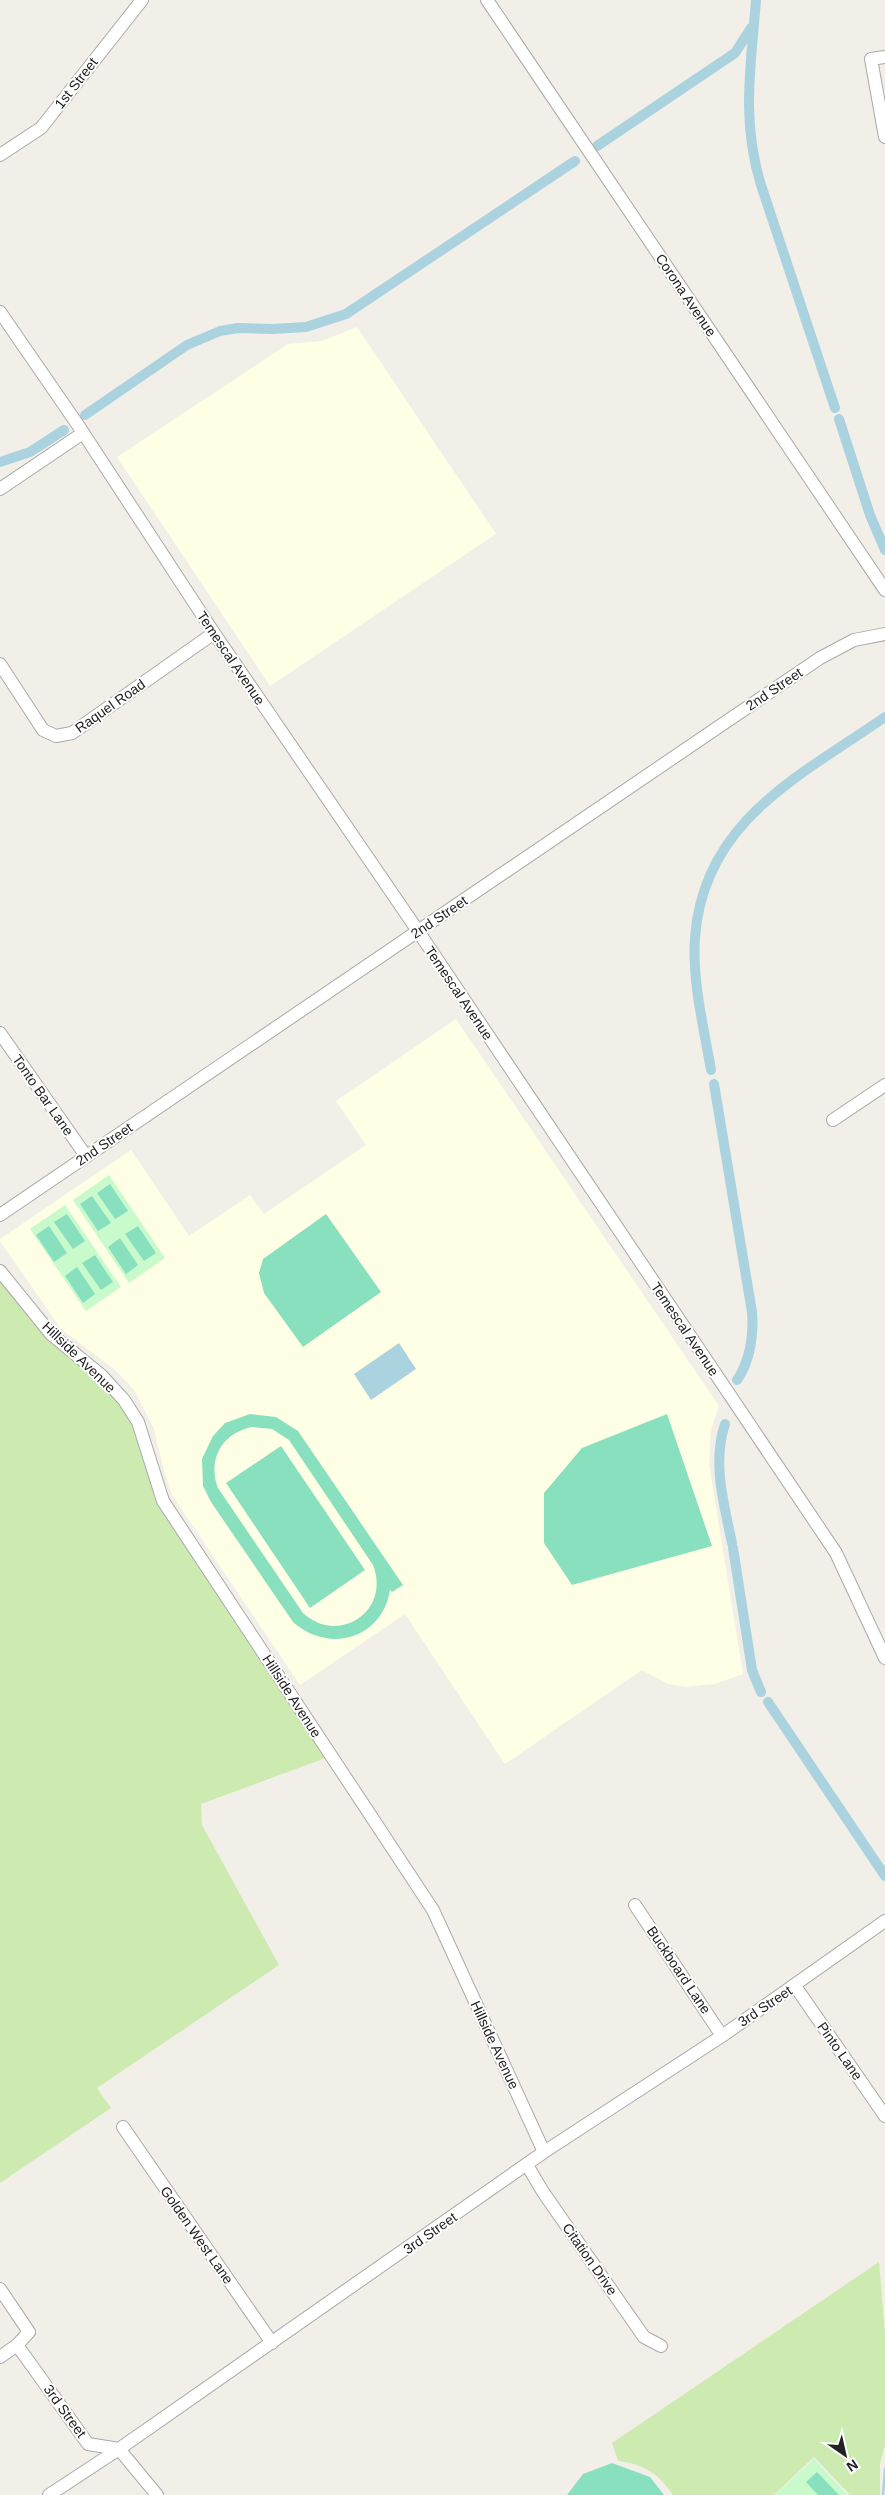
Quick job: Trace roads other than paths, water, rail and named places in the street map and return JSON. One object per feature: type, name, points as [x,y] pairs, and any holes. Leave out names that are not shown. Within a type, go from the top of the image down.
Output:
[{"type":"street","name":"1st Street","points":[[0,155],[41,128],[142,0]]},
{"type":"street","name":"Corona Avenue","points":[[487,0],[885,590]]},
{"type":"street","points":[[885,57],[871,59],[885,137]]},
{"type":"street","name":"Temescal Avenue","points":[[0,312],[83,433],[214,633],[418,931],[836,1553],[885,1658]]},
{"type":"street","points":[[0,489],[83,433]]},
{"type":"street","name":"Raquel Road","points":[[0,664],[43,730],[56,736],[72,733],[214,633]]},
{"type":"street","name":"2nd Street","points":[[0,1214],[820,658],[854,640],[885,634]]},
{"type":"street","name":"Tonto Bar Lane","points":[[0,1033],[86,1156]]},
{"type":"street","points":[[833,1120],[885,1085]]},
{"type":"street","name":"Hillside Avenue","points":[[0,1271],[51,1334],[102,1376],[124,1400],[138,1422],[163,1501],[433,1910],[544,2152]]},
{"type":"street","name":"Buckboard Lane","points":[[635,1905],[722,2036]]},
{"type":"street","name":"3rd Street","points":[[17,2345],[88,2444],[119,2449],[544,2152],[722,2036],[885,1921]]},
{"type":"street","name":"Pinto Lane","points":[[795,1986],[885,2116]]},
{"type":"street","name":"Golden West Lane","points":[[123,2127],[272,2342]]},
{"type":"street","name":"Citation Drive","points":[[527,2165],[644,2337],[661,2346]]},
{"type":"street","points":[[0,2289],[29,2332],[17,2345],[0,2357]]},
{"type":"street","points":[[49,2495],[119,2449],[158,2495]]},
{"type":"water","points":[[399,1343],[416,1369],[371,1400],[354,1374]]},
{"type":"waterway","points":[[756,0],[749,93],[751,138],[755,161],[761,185],[835,408]]},
{"type":"waterway","points":[[597,146],[735,53],[751,28]]},
{"type":"waterway","points":[[85,415],[187,345],[220,331],[238,328],[306,327],[346,314],[575,161]]},
{"type":"waterway","points":[[839,419],[870,515],[885,550]]},
{"type":"waterway","points":[[0,462],[30,452],[64,430]]},
{"type":"waterway","points":[[711,1070],[699,1005],[695,971],[695,938],[702,897],[716,862],[736,832],[761,806],[790,782],[885,717]]},
{"type":"waterway","points":[[714,1084],[752,1312],[750,1348],[745,1365],[737,1380]]},
{"type":"waterway","points":[[725,1424],[721,1439],[719,1469],[732,1543]]},
{"type":"waterway","points":[[733,1548],[752,1670],[761,1692]]},
{"type":"waterway","points":[[768,1702],[885,1876]]},
{"type":"waterway","points":[[883,2495],[885,2469]]}]
